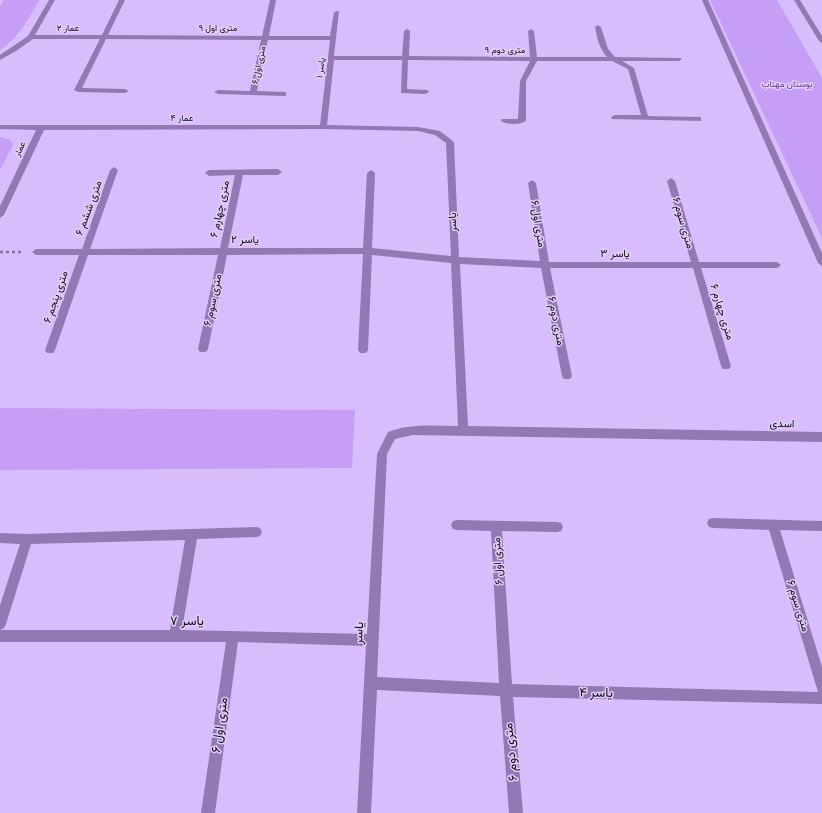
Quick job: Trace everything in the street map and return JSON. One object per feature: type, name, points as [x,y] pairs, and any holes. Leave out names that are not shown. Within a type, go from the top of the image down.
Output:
[{"type":"street","points":[[0,58],[14,50],[31,37],[52,0]]},
{"type":"street","points":[[122,0],[78,90],[126,91]]},
{"type":"street","points":[[265,36],[273,0]]},
{"type":"street","points":[[705,0],[822,263]]},
{"type":"street","points":[[792,0],[803,10]]},
{"type":"street","points":[[797,0],[822,41]]},
{"type":"street","name":"یاسر ۱","points":[[323,128],[337,12]]},
{"type":"street","points":[[598,27],[604,50],[613,60],[631,68],[645,117]]},
{"type":"street","points":[[407,31],[403,91],[425,92]]},
{"type":"street","points":[[505,121],[522,121],[523,81],[534,59],[531,31]]},
{"type":"street","name":"۹ متری اول","points":[[104,37],[265,36],[333,38]]},
{"type":"street","name":"۶ متری اول","points":[[253,93],[265,36]]},
{"type":"street","name":"عمار ۲","points":[[31,37],[104,37]]},
{"type":"street","name":"۹ متری دوم","points":[[332,58],[679,59]]},
{"type":"street","points":[[218,92],[284,94]]},
{"type":"street","points":[[615,117],[698,119]]},
{"type":"street","name":"عمار","points":[[0,127],[41,128],[0,215]]},
{"type":"street","name":"عمار ۴","points":[[41,128],[323,128]]},
{"type":"street","name":"یاسر","points":[[323,128],[418,129],[437,134],[450,142],[454,260],[463,431],[414,430],[392,435],[382,454],[364,813]]},
{"type":"street","name":"۶ متری ششم","points":[[85,252],[114,170]]},
{"type":"street","name":"۶ متری چهارم","points":[[223,251],[240,172]]},
{"type":"street","points":[[209,173],[278,172]]},
{"type":"street","points":[[363,350],[371,173]]},
{"type":"street","name":"۶ متری سوم","points":[[671,181],[695,265]]},
{"type":"street","name":"۶ متری اول","points":[[532,183],[545,265]]},
{"type":"street","name":"۶ متری سوم","points":[[203,349],[223,251]]},
{"type":"street","name":"یاسر ۲","points":[[36,252],[367,251],[454,260]]},
{"type":"street","name":"۶ متری پنجم","points":[[50,350],[85,252]]},
{"type":"street","name":"یاسر ۳","points":[[454,260],[545,265],[777,265]]},
{"type":"street","name":"۶ متری دوم","points":[[545,265],[567,376]]},
{"type":"street","name":"۶ متری چهارم","points":[[695,265],[726,366]]},
{"type":"street","name":"اسدی","points":[[463,431],[822,437]]},
{"type":"street","points":[[713,523],[773,526],[822,526]]},
{"type":"street","points":[[457,525],[496,527],[557,527]]},
{"type":"street","name":"۶ متری سوم","points":[[773,526],[822,687]]},
{"type":"street","name":"۶ متری اول","points":[[496,527],[506,690]]},
{"type":"street","points":[[0,538],[27,539],[256,532]]},
{"type":"street","points":[[175,636],[192,534]]},
{"type":"street","points":[[0,624],[27,539]]},
{"type":"street","name":"یاسر ۷","points":[[0,636],[233,636],[373,640]]},
{"type":"street","name":"۶ متری اول","points":[[208,813],[233,636]]},
{"type":"street","name":"یاسر ۴","points":[[370,683],[506,690],[822,698]]},
{"type":"street","name":"۶ متری دوم","points":[[506,690],[516,813]]},
{"type":"path","points":[[0,252],[36,252]]},
{"type":"green space","points":[[4,0],[39,0],[18,34],[0,50],[0,6]]},
{"type":"green space","name":"بوستان مهتاب","points":[[710,0],[777,0],[822,78],[822,238]]},
{"type":"green space","points":[[0,137],[11,140],[13,145],[0,170]]},
{"type":"green space","points":[[0,408],[355,410],[352,468],[0,470]]}]
